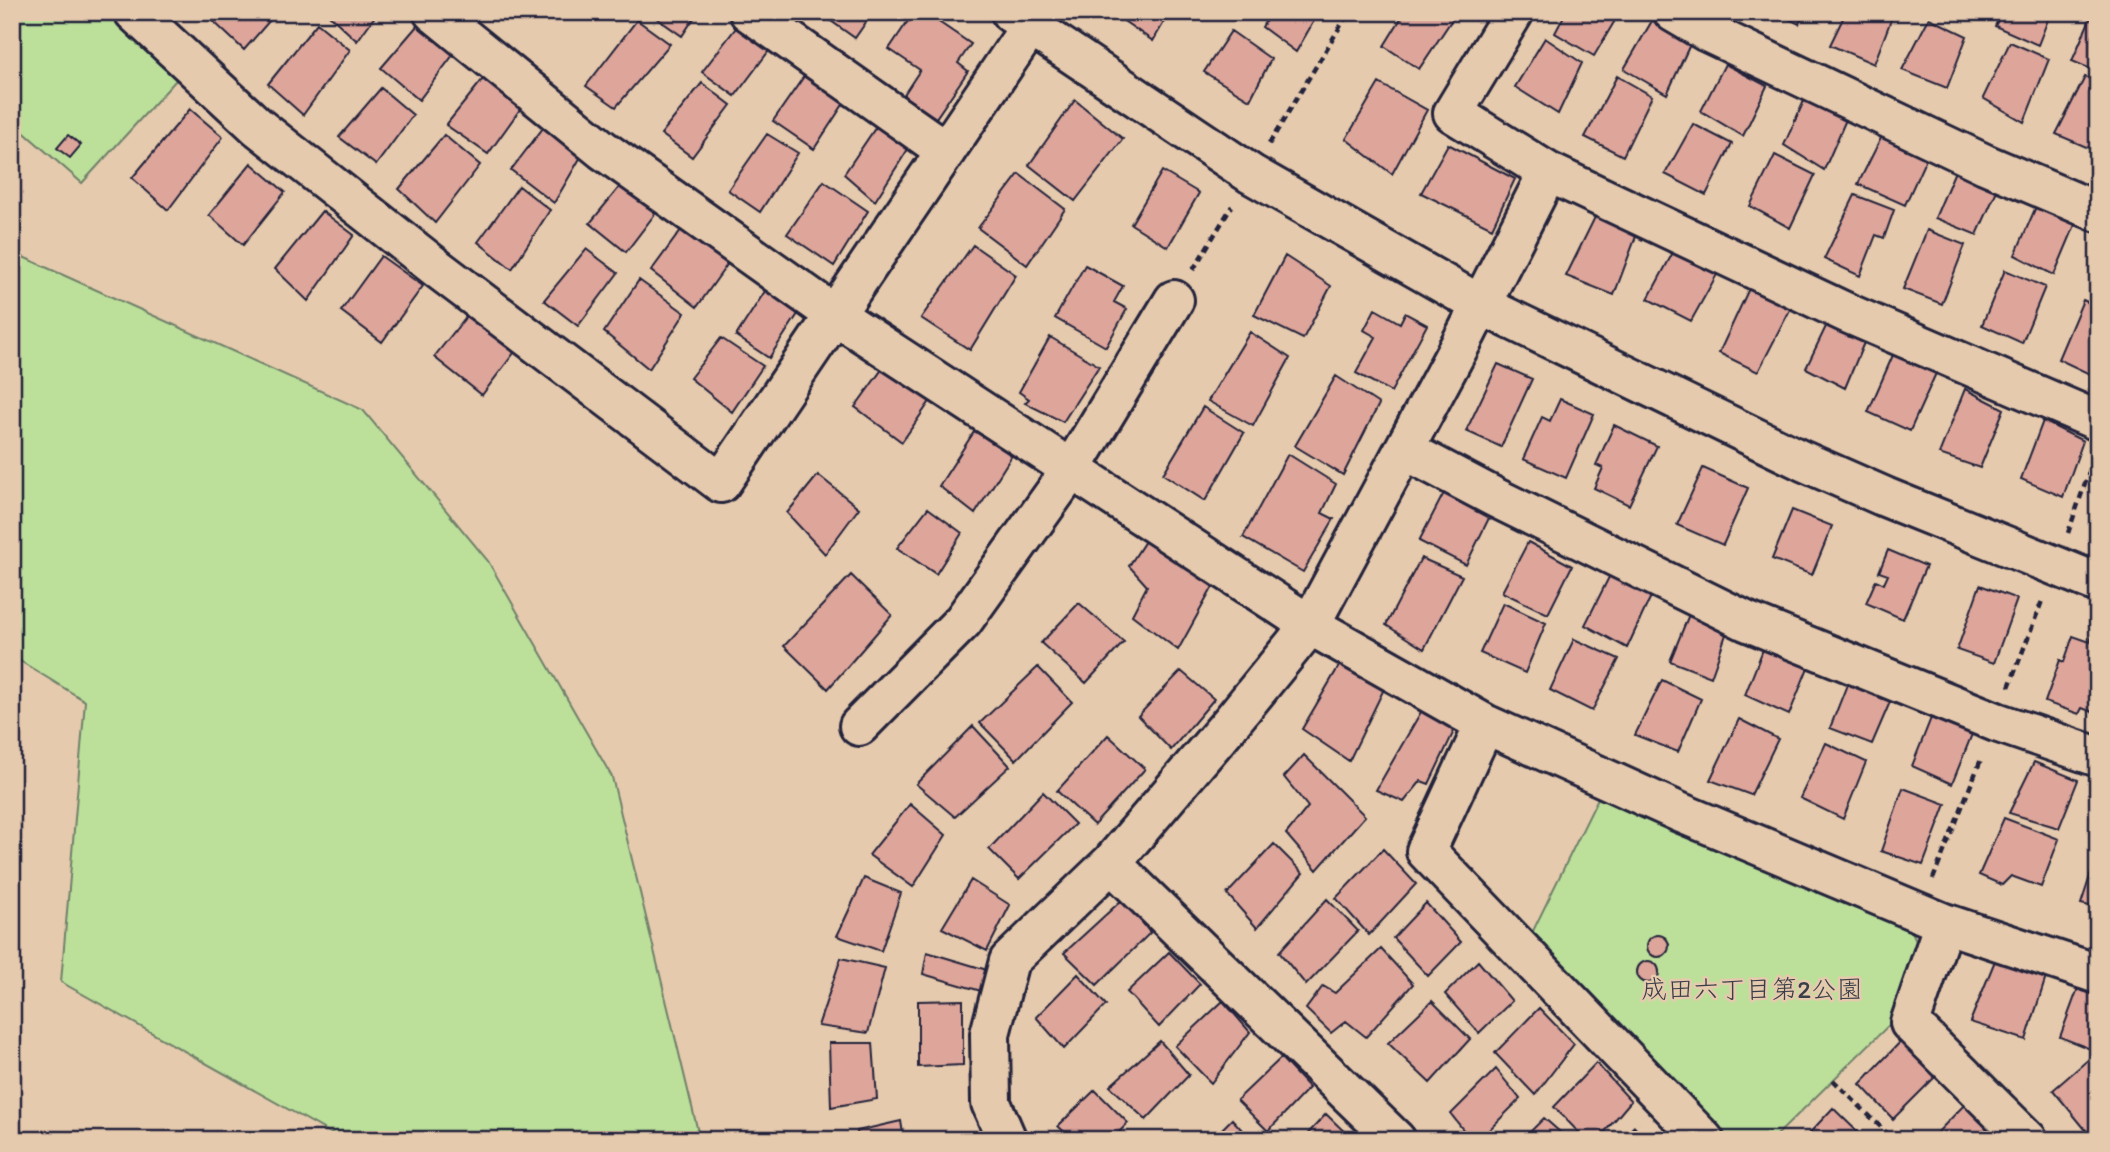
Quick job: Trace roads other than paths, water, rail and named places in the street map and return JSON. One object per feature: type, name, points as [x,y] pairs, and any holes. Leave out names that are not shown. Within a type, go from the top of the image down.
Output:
[{"type":"street","points":[[134,12],[258,128],[438,269],[721,483],[947,151],[1027,17],[1251,174],[1481,305],[1803,461],[2098,583]]},
{"type":"street","points":[[433,12],[603,150],[835,315],[1310,625],[1485,724],[1679,812],[1944,923],[2098,974]]},
{"type":"street","points":[[749,12],[947,151]]},
{"type":"street","points":[[1514,12],[1453,113],[1548,172],[1847,313],[2098,421]]},
{"type":"street","points":[[1673,12],[1707,32],[1985,164],[2098,212]]},
{"type":"street","points":[[1007,1140],[991,1103],[990,1034],[1009,961],[1111,863],[1310,625],[1405,450],[1548,172]]},
{"type":"street","points":[[859,726],[963,621],[1071,470],[1174,300]]},
{"type":"street","points":[[1405,450],[1496,498],[1746,621],[1996,722],[2098,757]]},
{"type":"street","points":[[1485,724],[1426,851],[1704,1140]]},
{"type":"street","points":[[1111,863],[1396,1140]]},
{"type":"street","points":[[1944,923],[1910,1023],[2028,1140]]},
{"type":"park label","name":"成田六丁目第2公園","points":[[1752,989]]}]
